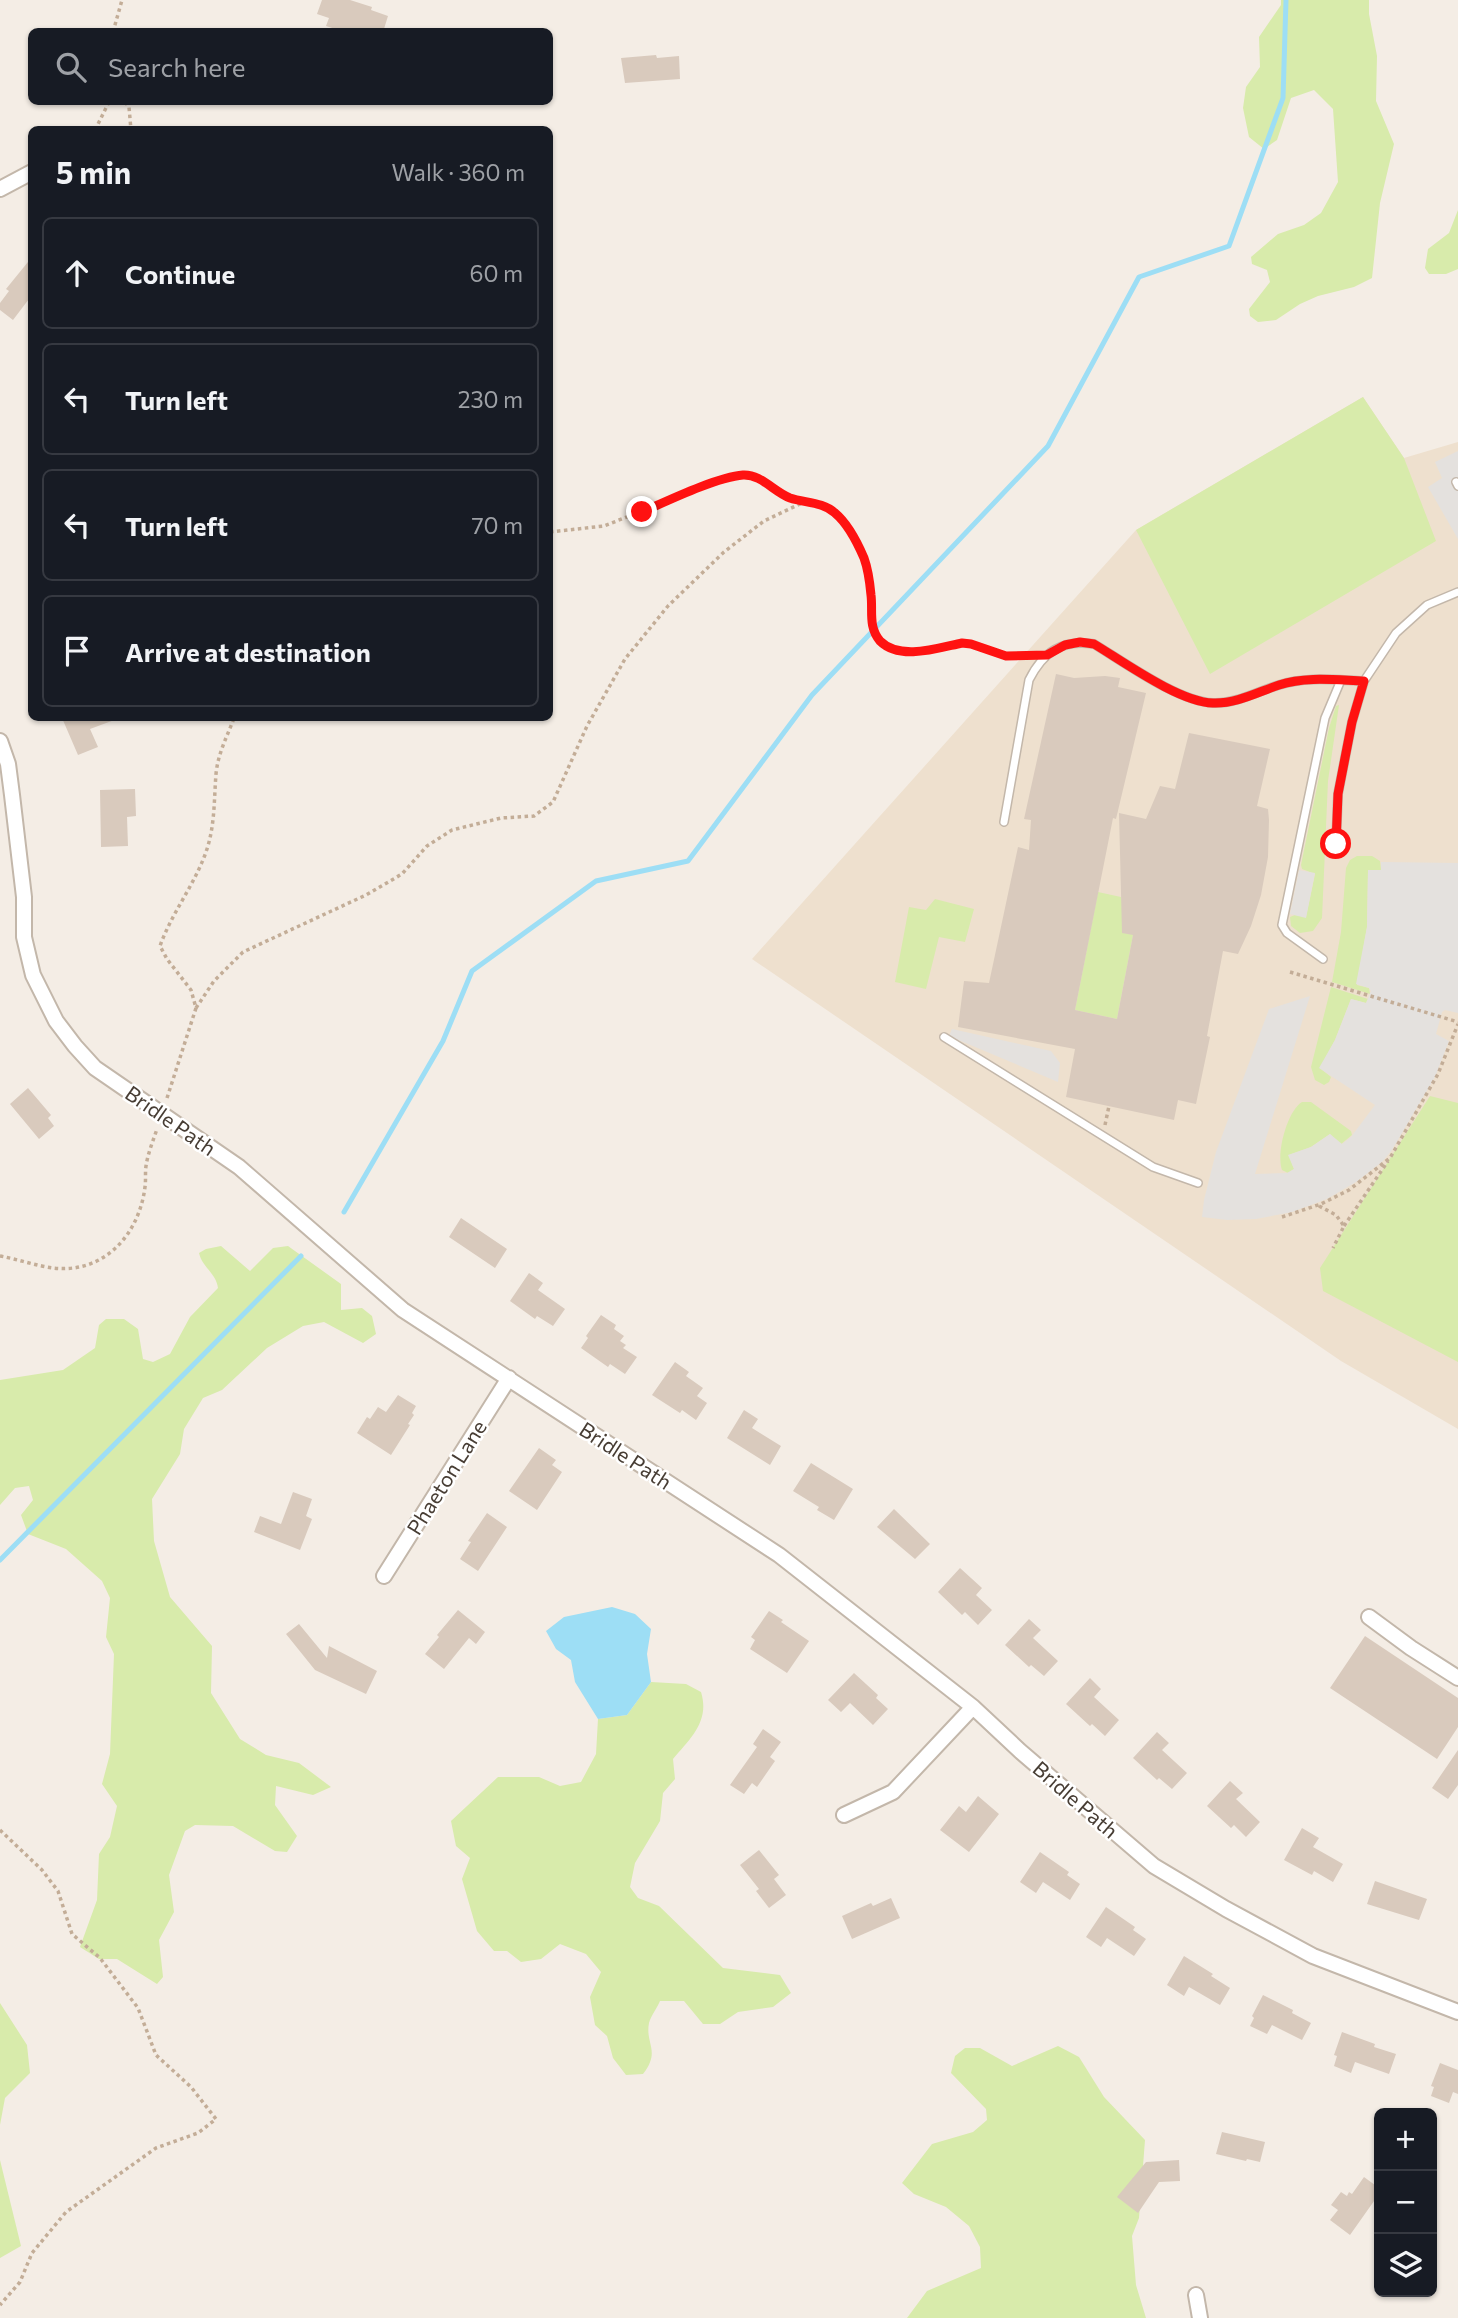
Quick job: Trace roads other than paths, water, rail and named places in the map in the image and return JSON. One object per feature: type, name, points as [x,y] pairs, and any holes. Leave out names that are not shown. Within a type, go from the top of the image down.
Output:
[{"type":"street","points":[[0,189],[28,174]]},
{"type":"street","name":"Bridle Path","points":[[0,741],[11,784],[24,897],[24,937],[33,975],[56,1021],[95,1068],[239,1167],[403,1310],[779,1555],[973,1707],[1154,1866],[1226,1909],[1313,1955],[1458,2012]]},
{"type":"street","name":"Phaeton Lane","points":[[384,1576],[509,1378]]},
{"type":"street","points":[[1369,1617],[1458,1678]]},
{"type":"street","points":[[844,1815],[893,1792],[973,1707]]},
{"type":"street","points":[[1196,2295],[1200,2318]]},
{"type":"lane","points":[[1336,844],[1338,794],[1352,722],[1364,681],[1396,633],[1427,605],[1458,592]]},
{"type":"lane","points":[[1004,822],[1029,681],[1040,660],[1065,645],[1080,642],[1094,644],[1173,690],[1195,700],[1213,704],[1236,700],[1306,679],[1364,681]]},
{"type":"lane","points":[[1323,959],[1287,933],[1282,925],[1325,718],[1341,681]]},
{"type":"lane","points":[[944,1037],[1153,1167],[1198,1183]]},
{"type":"water","points":[[612,1607],[635,1614],[651,1629],[647,1654],[651,1682],[627,1715],[598,1719],[575,1682],[571,1660],[556,1649],[546,1631],[564,1617]]},
{"type":"waterway","points":[[344,1212],[443,1041],[472,971],[596,881],[688,861],[812,695],[1048,446],[1139,277],[1229,246],[1283,98],[1286,0]]},
{"type":"waterway","points":[[0,1560],[301,1256]]}]
